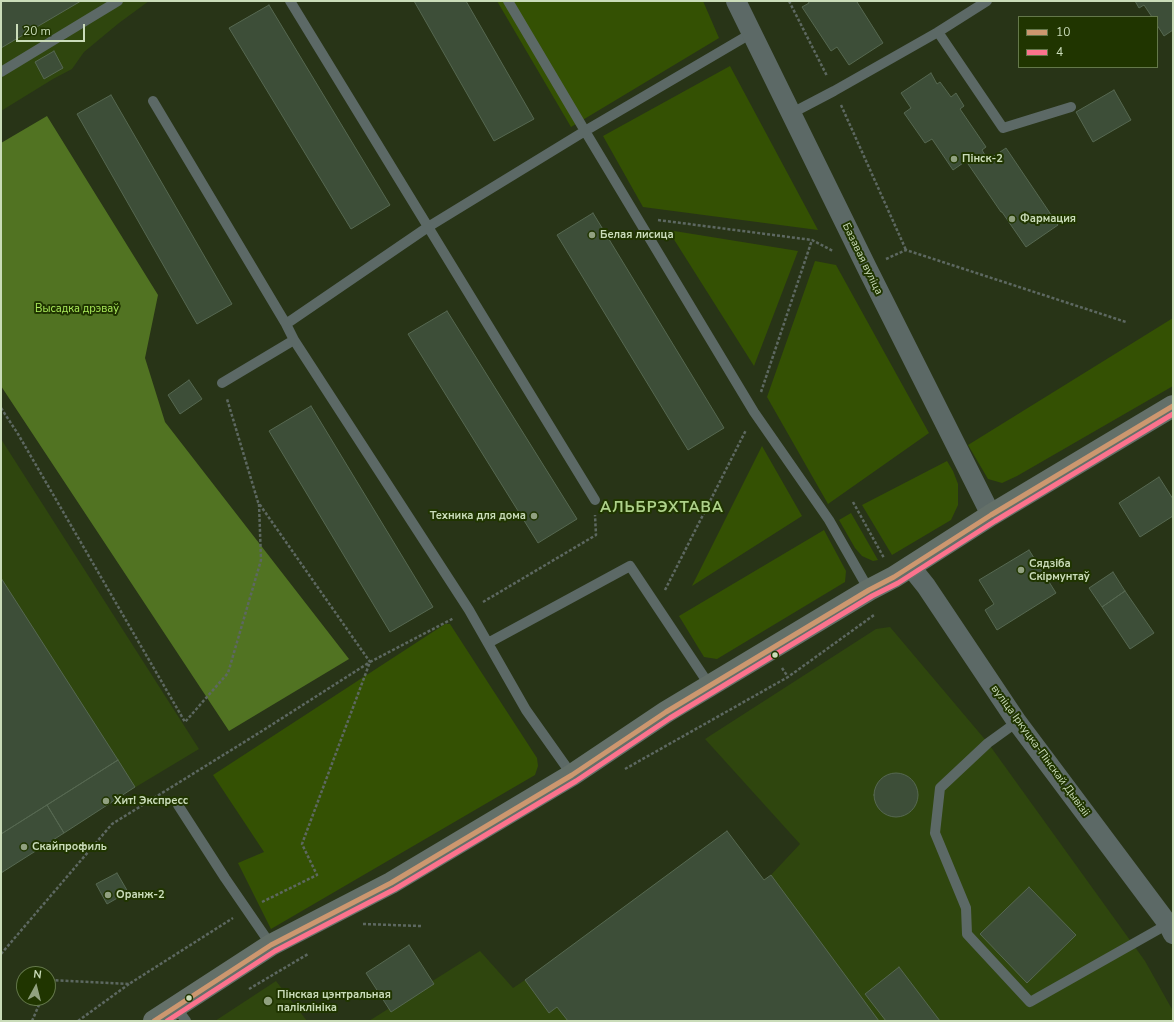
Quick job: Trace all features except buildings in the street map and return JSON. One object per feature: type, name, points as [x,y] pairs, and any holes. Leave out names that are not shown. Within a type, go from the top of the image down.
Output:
[{"type":"main road","points":[[154,1021],[181,1014],[272,945],[391,883],[572,775],[666,712],[869,590],[894,577],[991,515],[1173,406]]},
{"type":"street","name":"Базавая вуліца","points":[[736,1],[792,113],[866,268],[991,515]]},
{"type":"street","name":"вуліца Іркуцка-Пінскай Дывізіі","points":[[910,566],[926,586],[1017,722],[1171,929]]},
{"type":"lane","points":[[1,72],[118,1]]},
{"type":"lane","points":[[290,1],[595,500]]},
{"type":"lane","points":[[508,1],[754,412],[829,520],[869,590]]},
{"type":"lane","points":[[792,113],[938,32],[987,1]]},
{"type":"lane","points":[[938,32],[1003,128],[1071,106]]},
{"type":"lane","points":[[286,324],[428,227],[585,131],[752,33]]},
{"type":"lane","points":[[153,101],[286,324],[294,340],[469,610],[526,710],[572,775]]},
{"type":"lane","points":[[222,383],[294,340]]},
{"type":"lane","points":[[488,643],[630,566],[710,686]]},
{"type":"lane","points":[[1017,722],[988,743],[940,788],[935,833],[966,908],[967,934],[1030,1002],[1171,929]]},
{"type":"lane","points":[[178,805],[246,909],[272,945]]},
{"type":"path","points":[[789,1],[834,91],[906,250]]},
{"type":"path","points":[[1,408],[18,434],[185,722],[228,672],[261,560],[258,502],[222,383]]},
{"type":"path","points":[[1,954],[112,824],[370,662],[469,610],[596,535],[595,500]]},
{"type":"path","points":[[258,502],[370,662]]},
{"type":"path","points":[[853,502],[886,560]]},
{"type":"path","points":[[78,1021],[129,984],[246,909],[317,875],[302,844],[370,662]]},
{"type":"path","points":[[357,924],[420,926]]},
{"type":"path","points":[[242,993],[310,952]]},
{"type":"path","points":[[56,980],[129,984]]},
{"type":"path","points":[[32,1021],[39,1006]]},
{"type":"shaded area","points":[[1,1],[149,1],[119,23],[84,52],[72,69],[1,111]]},
{"type":"shaded area","points":[[497,1],[703,1],[719,38],[571,127]]},
{"type":"shaded area","points":[[730,66],[818,230],[643,207],[603,136]]},
{"type":"shaded area","points":[[668,230],[798,251],[754,366]]},
{"type":"shaded area","points":[[815,261],[836,265],[929,433],[828,504],[767,397]]},
{"type":"shaded area","points":[[1173,318],[1173,386],[1017,476],[1002,483],[988,479],[968,445]]},
{"type":"shaded area","points":[[1,439],[199,749],[1,868]]},
{"type":"shaded area","points":[[762,446],[802,516],[692,586]]},
{"type":"shaded area","points":[[947,461],[958,484],[958,505],[951,520],[892,555],[862,505]]},
{"type":"shaded area","points":[[851,513],[878,560],[873,561],[862,556],[855,548],[839,520]]},
{"type":"shaded area","points":[[824,530],[846,571],[845,582],[717,659],[704,657],[679,616]]},
{"type":"shaded area","points":[[445,624],[450,624],[537,758],[538,766],[535,775],[271,929],[238,863],[264,852],[213,775]]},
{"type":"shaded area","points":[[890,627],[988,743],[1145,961],[1173,1011],[1173,1021],[369,1021],[480,951],[513,988],[727,831],[764,880],[771,875],[800,844],[705,739],[876,629]]},
{"type":"shaded area","name":"Пінская цэнтральная паліклініка","points":[[276,981],[307,1021],[215,1021]]},
{"type":"green space","name":"Высадка дрэваў","points":[[47,116],[158,295],[145,358],[165,422],[349,659],[229,731],[1,386],[1,143]]},
{"type":"transit line","name":"10","points":[[154,1021],[271,945],[391,883],[572,775],[666,712],[869,590],[894,577],[991,515],[1173,406]]},
{"type":"transit line","name":"4","points":[[167,1021],[275,951],[395,889],[576,781],[670,718],[872,596],[898,583],[995,521],[1173,414]]},
{"type":"place","name":"Пінск-2","points":[[954,159]]},
{"type":"place","name":"Фармация","points":[[1012,219]]},
{"type":"place","name":"Белая лисица","points":[[592,235]]},
{"type":"place","name":"Техника для дома","points":[[534,516]]},
{"type":"place","name":"Сядзіба Скірмунтаў","points":[[1021,570]]},
{"type":"place","name":"Хит! Экспресс","points":[[106,801]]},
{"type":"place","name":"Скайпрофиль","points":[[24,847]]},
{"type":"place","name":"Оранж-2","points":[[108,895]]},
{"type":"place","name":"Пінская цэнтральная паліклініка","points":[[268,1001]]},
{"type":"district","name":"АЛЬБРЭХТАВА","points":[[662,508]]}]
